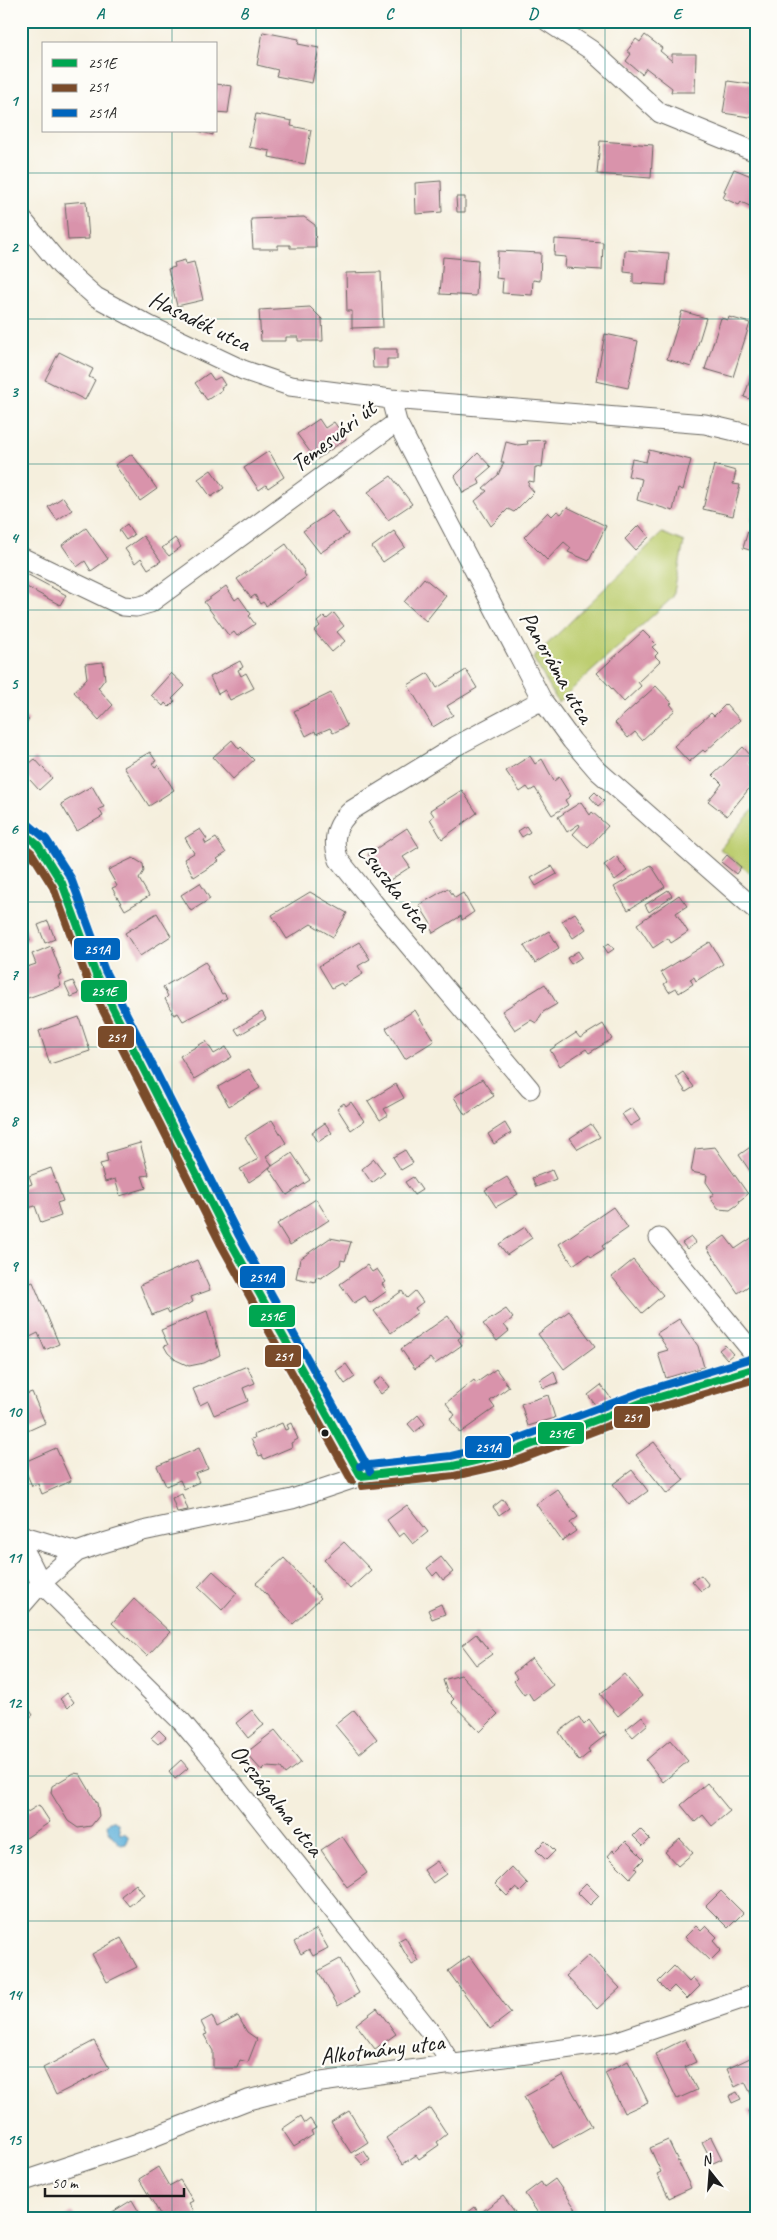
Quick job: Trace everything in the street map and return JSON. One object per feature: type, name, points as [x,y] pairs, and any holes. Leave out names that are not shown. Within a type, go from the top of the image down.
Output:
[{"type":"street","points":[[547,21],[591,50],[660,113],[756,152]]},
{"type":"street","name":"Hasadék utca","points":[[21,218],[61,266],[96,297],[150,326],[243,370],[290,386],[391,399]]},
{"type":"street","name":"Temesvári út","points":[[21,556],[123,606],[136,607],[150,603],[397,422],[391,399],[705,424],[756,436]]},
{"type":"street","name":"Panoráma utca","points":[[397,422],[542,700],[572,741],[597,770],[756,910]]},
{"type":"street","name":"Csuszka utca","points":[[530,1089],[339,860],[335,839],[337,827],[342,818],[352,810],[456,746],[542,700]]},
{"type":"street","points":[[21,831],[38,845],[62,883],[96,974],[228,1239],[361,1476]]},
{"type":"street","points":[[659,1238],[756,1356]]},
{"type":"street","points":[[21,1606],[41,1583],[77,1552],[143,1531],[292,1498],[361,1476],[453,1466],[509,1453],[646,1401],[756,1368]]},
{"type":"street","points":[[21,1535],[77,1552]]},
{"type":"street","name":"Országalma utca","points":[[21,1543],[41,1583],[182,1722],[432,2034],[452,2065]]},
{"type":"street","name":"Alkotmány utca","points":[[21,2182],[134,2144],[248,2100],[314,2083],[615,2042],[755,1997]]},
{"type":"green space","points":[[662,533],[684,542],[673,597],[558,702],[533,658]]},
{"type":"green space","points":[[756,806],[756,876],[755,877],[720,849]]},
{"type":"water","points":[[110,1821],[115,1821],[118,1824],[120,1834],[124,1833],[128,1836],[126,1844],[121,1845],[112,1836],[107,1825]]},
{"type":"building","points":[[748,21],[756,21],[756,30],[747,30]]},
{"type":"building","points":[[263,32],[299,39],[298,44],[319,48],[312,83],[276,76],[278,70],[257,65]]},
{"type":"building","points":[[645,35],[662,48],[660,51],[672,61],[672,54],[696,54],[695,92],[671,92],[672,88],[646,68],[642,74],[626,61],[631,54],[627,51],[636,39],[640,42]]},
{"type":"building","points":[[728,81],[756,85],[756,118],[723,113]]},
{"type":"building","points":[[218,84],[232,86],[228,113],[218,112]]},
{"type":"building","points":[[256,114],[292,121],[291,126],[311,130],[305,164],[269,157],[270,151],[249,147]]},
{"type":"building","points":[[202,132],[213,132],[213,135]]},
{"type":"building","points":[[600,141],[653,145],[651,178],[597,174]]},
{"type":"building","points":[[734,169],[756,178],[756,209],[741,202],[739,205],[723,198],[726,192],[724,191]]},
{"type":"building","points":[[441,181],[442,212],[416,214],[415,183]]},
{"type":"building","points":[[456,197],[465,197],[465,212],[457,212]]},
{"type":"building","points":[[86,201],[89,239],[68,240],[65,203]]},
{"type":"building","points":[[304,217],[315,225],[316,248],[290,248],[290,245],[278,245],[278,249],[253,249],[251,219]]},
{"type":"building","points":[[555,239],[603,242],[602,270],[565,268],[566,257],[554,256]]},
{"type":"building","points":[[625,250],[669,253],[666,285],[633,283],[633,273],[624,272]]},
{"type":"building","points":[[498,251],[541,253],[540,281],[533,280],[532,295],[502,293],[503,279],[496,278]]},
{"type":"building","points":[[443,257],[478,260],[476,296],[440,294]]},
{"type":"building","points":[[185,260],[186,264],[194,262],[203,300],[177,306],[168,269],[175,267],[174,263]]},
{"type":"building","points":[[381,272],[383,327],[352,328],[352,311],[347,311],[346,273]]},
{"type":"building","points":[[310,307],[322,319],[323,341],[298,341],[298,337],[286,337],[286,341],[261,341],[259,310]]},
{"type":"building","points":[[682,311],[706,318],[691,367],[667,359]]},
{"type":"building","points":[[729,317],[750,323],[733,377],[705,369],[721,318],[728,320]]},
{"type":"building","points":[[605,334],[638,341],[628,388],[596,381]]},
{"type":"building","points":[[372,349],[397,349],[397,359],[387,359],[387,368],[373,368]]},
{"type":"building","points":[[59,352],[93,369],[89,377],[95,380],[85,400],[45,380]]},
{"type":"building","points":[[756,365],[756,401],[744,397]]},
{"type":"building","points":[[209,373],[214,380],[220,377],[225,385],[221,387],[222,390],[207,400],[195,383]]},
{"type":"building","points":[[319,419],[325,428],[334,422],[346,439],[316,460],[297,434]]},
{"type":"building","points":[[545,440],[542,468],[535,467],[534,482],[529,481],[528,485],[534,492],[514,512],[508,509],[491,526],[475,501],[487,491],[483,488],[498,475],[504,462],[501,462],[506,442],[517,445],[528,444],[527,441]]},
{"type":"building","points":[[649,450],[691,460],[683,490],[678,488],[673,511],[637,500],[642,479],[628,476],[632,459],[646,462]]},
{"type":"building","points":[[269,451],[284,477],[268,488],[266,485],[259,490],[244,468]]},
{"type":"building","points":[[478,453],[491,467],[478,478],[480,484],[463,493],[455,476]]},
{"type":"building","points":[[132,454],[157,489],[140,501],[115,465]]},
{"type":"building","points":[[714,465],[736,471],[733,484],[740,485],[733,516],[703,509]]},
{"type":"building","points":[[211,470],[224,488],[211,497],[198,479]]},
{"type":"building","points":[[391,476],[412,504],[388,520],[368,492]]},
{"type":"building","points":[[63,497],[72,510],[57,520],[48,507]]},
{"type":"building","points":[[567,507],[606,526],[589,561],[568,552],[571,548],[564,542],[547,560],[524,537],[548,512],[552,516],[557,511],[561,514]]},
{"type":"building","points":[[332,511],[348,534],[320,553],[303,531]]},
{"type":"building","points":[[753,513],[756,514],[756,522],[751,521]]},
{"type":"building","points":[[127,524],[134,535],[126,540],[119,530]]},
{"type":"building","points":[[639,525],[649,537],[635,550],[625,539]]},
{"type":"building","points":[[755,527],[756,552],[743,548],[748,531],[754,532]]},
{"type":"building","points":[[86,528],[108,559],[91,571],[85,561],[77,567],[62,545]]},
{"type":"building","points":[[394,531],[405,547],[383,562],[372,547]]},
{"type":"building","points":[[143,536],[161,561],[148,569],[141,558],[135,563],[125,549]]},
{"type":"building","points":[[175,538],[181,547],[169,556],[162,548]]},
{"type":"building","points":[[286,544],[305,572],[306,577],[266,606],[263,602],[260,604],[255,595],[251,598],[237,579]]},
{"type":"building","points":[[21,571],[66,595],[60,605],[21,584]]},
{"type":"building","points":[[424,578],[446,596],[426,621],[404,602]]},
{"type":"building","points":[[226,586],[235,600],[239,597],[251,614],[249,616],[255,624],[237,636],[234,632],[229,636],[204,602]]},
{"type":"building","points":[[334,613],[344,626],[337,632],[345,641],[332,652],[314,631],[320,626],[317,622],[324,616],[327,619]]},
{"type":"building","points":[[643,631],[656,644],[652,647],[658,653],[655,656],[660,661],[638,682],[641,686],[624,702],[597,673]]},
{"type":"building","points":[[240,661],[243,667],[238,670],[241,676],[246,673],[254,688],[230,700],[225,690],[218,694],[210,677]]},
{"type":"building","points":[[103,662],[105,679],[98,688],[113,705],[99,720],[74,692],[87,678],[85,664]]},
{"type":"building","points":[[466,670],[477,688],[447,706],[453,715],[433,727],[408,685],[428,673],[437,688]]},
{"type":"building","points":[[171,673],[185,686],[172,699],[175,701],[169,707],[165,703],[163,706],[151,695]]},
{"type":"building","points":[[656,686],[672,703],[670,704],[675,710],[642,740],[635,732],[628,738],[615,723]]},
{"type":"building","points":[[331,693],[347,726],[333,733],[330,728],[316,734],[315,731],[306,736],[294,711]]},
{"type":"building","points":[[726,704],[740,720],[705,752],[703,750],[689,762],[674,746],[711,713],[714,716]]},
{"type":"building","points":[[21,714],[29,720],[21,729]]},
{"type":"building","points":[[232,740],[239,749],[241,747],[254,760],[233,779],[213,757]]},
{"type":"building","points":[[743,747],[753,758],[748,763],[756,769],[756,780],[727,816],[708,801],[722,784],[713,775]]},
{"type":"building","points":[[150,752],[156,761],[152,763],[155,767],[158,765],[174,790],[149,806],[124,767]]},
{"type":"building","points":[[530,756],[535,764],[542,759],[554,781],[559,777],[571,796],[565,800],[568,805],[552,815],[535,788],[530,791],[527,787],[520,792],[506,771]]},
{"type":"building","points":[[35,759],[52,778],[39,790],[21,770]]},
{"type":"building","points":[[92,786],[104,807],[99,809],[103,816],[77,831],[61,804]]},
{"type":"building","points":[[462,790],[477,813],[442,839],[430,819],[434,816],[430,810]]},
{"type":"building","points":[[595,792],[604,801],[598,806],[590,797]]},
{"type":"building","points":[[581,802],[590,815],[592,812],[608,826],[588,848],[573,834],[580,826],[579,824],[567,832],[558,817]]},
{"type":"building","points":[[526,826],[530,832],[522,837],[518,831]]},
{"type":"building","points":[[407,828],[419,847],[403,857],[410,867],[387,882],[368,854]]},
{"type":"building","points":[[200,829],[207,839],[204,840],[206,844],[216,838],[226,853],[217,859],[219,861],[194,877],[184,859],[194,853],[185,838]]},
{"type":"building","points":[[727,855],[741,867],[736,874],[721,862]]},
{"type":"building","points":[[616,856],[627,871],[615,880],[604,865]]},
{"type":"building","points":[[133,858],[143,864],[144,871],[139,879],[149,896],[125,910],[112,888],[117,886],[108,870]]},
{"type":"building","points":[[651,865],[665,887],[628,910],[614,887]]},
{"type":"building","points":[[552,866],[557,874],[536,886],[531,878]]},
{"type":"building","points":[[200,883],[210,899],[191,911],[181,895]]},
{"type":"building","points":[[448,888],[455,898],[463,893],[474,912],[462,920],[461,916],[433,933],[429,925],[431,924],[419,905]]},
{"type":"building","points":[[668,890],[672,896],[649,912],[645,905]]},
{"type":"building","points":[[310,892],[347,913],[333,937],[311,924],[287,939],[272,915]]},
{"type":"building","points":[[679,895],[687,906],[676,913],[688,932],[671,943],[668,938],[653,948],[637,924]]},
{"type":"building","points":[[157,913],[171,936],[140,956],[125,933]]},
{"type":"building","points":[[575,913],[586,929],[573,938],[562,921]]},
{"type":"building","points":[[48,921],[55,939],[45,943],[38,925]]},
{"type":"building","points":[[25,926],[30,940],[21,943],[21,927]]},
{"type":"building","points":[[549,931],[559,948],[535,963],[524,946]]},
{"type":"building","points":[[359,942],[370,959],[358,966],[363,974],[343,986],[341,983],[332,988],[319,966]]},
{"type":"building","points":[[710,942],[723,964],[696,981],[694,977],[690,979],[693,984],[679,993],[676,988],[669,992],[664,984],[667,982],[661,972]]},
{"type":"building","points":[[609,943],[614,949],[608,953],[604,947]]},
{"type":"building","points":[[51,946],[62,975],[58,976],[61,986],[25,999],[21,987],[21,979],[24,978],[21,969],[36,964],[32,954]]},
{"type":"building","points":[[578,951],[582,957],[571,964],[567,958]]},
{"type":"building","points":[[205,962],[222,994],[224,993],[227,998],[183,1021],[178,1013],[174,1015],[165,999],[168,996],[163,987]]},
{"type":"building","points":[[73,981],[79,994],[71,997],[65,984]]},
{"type":"building","points":[[545,984],[557,1004],[543,1012],[536,1023],[531,1020],[515,1030],[502,1011]]},
{"type":"building","points":[[415,1010],[434,1041],[405,1059],[386,1028]]},
{"type":"building","points":[[262,1012],[266,1019],[239,1035],[235,1029]]},
{"type":"building","points":[[79,1017],[90,1051],[50,1064],[39,1031]]},
{"type":"building","points":[[603,1024],[612,1039],[589,1053],[586,1049],[560,1066],[550,1050],[576,1033],[580,1038]]},
{"type":"building","points":[[206,1041],[214,1054],[226,1047],[232,1057],[194,1079],[180,1056]]},
{"type":"building","points":[[249,1069],[260,1088],[229,1106],[218,1087]]},
{"type":"building","points":[[683,1072],[694,1087],[686,1092],[676,1077]]},
{"type":"building","points":[[482,1079],[494,1096],[465,1115],[454,1097]]},
{"type":"building","points":[[396,1084],[404,1098],[384,1109],[388,1115],[380,1120],[368,1101]]},
{"type":"building","points":[[351,1102],[364,1121],[351,1130],[337,1108],[344,1103],[346,1106]]},
{"type":"building","points":[[632,1108],[640,1120],[630,1126],[622,1114]]},
{"type":"building","points":[[272,1120],[286,1143],[266,1156],[272,1165],[249,1182],[240,1169],[258,1159],[245,1137]]},
{"type":"building","points":[[325,1123],[332,1133],[318,1142],[312,1132]]},
{"type":"building","points":[[505,1123],[511,1133],[494,1144],[488,1134]]},
{"type":"building","points":[[591,1124],[600,1137],[578,1149],[570,1138]]},
{"type":"building","points":[[140,1143],[149,1175],[142,1176],[146,1188],[120,1196],[115,1179],[105,1182],[100,1164],[108,1162],[106,1153]]},
{"type":"building","points":[[756,1143],[756,1167],[750,1171],[739,1155]]},
{"type":"building","points":[[715,1147],[748,1194],[730,1210],[718,1209],[710,1197],[714,1194],[706,1182],[707,1175],[691,1172],[695,1149]]},
{"type":"building","points":[[405,1150],[413,1163],[401,1170],[393,1157]]},
{"type":"building","points":[[292,1153],[310,1180],[287,1195],[269,1168]]},
{"type":"building","points":[[374,1159],[385,1173],[372,1183],[362,1169]]},
{"type":"building","points":[[51,1168],[63,1201],[57,1203],[61,1216],[41,1223],[35,1206],[21,1210],[21,1188],[32,1184],[29,1176]]},
{"type":"building","points":[[552,1170],[556,1179],[536,1187],[532,1178]]},
{"type":"building","points":[[413,1177],[422,1190],[414,1195],[405,1182]]},
{"type":"building","points":[[507,1177],[518,1194],[496,1207],[485,1190]]},
{"type":"building","points":[[316,1199],[329,1220],[290,1245],[277,1224]]},
{"type":"building","points":[[613,1207],[628,1228],[602,1246],[604,1249],[591,1257],[589,1254],[573,1265],[559,1244]]},
{"type":"building","points":[[525,1227],[532,1238],[507,1255],[499,1244]]},
{"type":"building","points":[[756,1235],[756,1272],[753,1274],[756,1281],[738,1293],[707,1248],[725,1236],[735,1249]]},
{"type":"building","points":[[691,1237],[696,1243],[687,1249],[682,1243]]},
{"type":"building","points":[[330,1238],[351,1242],[345,1261],[341,1260],[340,1265],[321,1278],[316,1277],[315,1282],[296,1278],[300,1259]]},
{"type":"building","points":[[197,1260],[210,1290],[191,1297],[193,1302],[169,1313],[167,1309],[152,1315],[140,1285]]},
{"type":"building","points":[[633,1260],[663,1295],[642,1313],[612,1277]]},
{"type":"building","points":[[367,1265],[372,1272],[377,1269],[386,1282],[382,1284],[387,1291],[370,1303],[365,1296],[354,1303],[340,1284]]},
{"type":"building","points":[[33,1282],[59,1344],[45,1350],[38,1333],[28,1338],[21,1322],[21,1313],[25,1311],[21,1303],[21,1287]]},
{"type":"building","points":[[402,1291],[407,1298],[415,1291],[423,1302],[415,1308],[418,1312],[391,1333],[374,1311]]},
{"type":"building","points":[[506,1309],[513,1318],[504,1325],[509,1331],[497,1341],[483,1324]]},
{"type":"building","points":[[207,1311],[220,1355],[204,1363],[189,1366],[176,1360],[168,1353],[164,1346],[168,1345],[161,1330]]},
{"type":"building","points":[[569,1311],[595,1346],[564,1369],[538,1334]]},
{"type":"building","points":[[448,1316],[462,1336],[458,1339],[462,1345],[435,1364],[430,1358],[415,1369],[401,1349]]},
{"type":"building","points":[[679,1319],[698,1346],[704,1367],[666,1378],[658,1353],[668,1350],[657,1333]]},
{"type":"building","points":[[725,1345],[733,1354],[727,1359],[719,1350]]},
{"type":"building","points":[[346,1364],[355,1377],[345,1384],[336,1371]]},
{"type":"building","points":[[247,1366],[255,1383],[243,1388],[248,1401],[214,1415],[208,1401],[200,1405],[193,1389]]},
{"type":"building","points":[[496,1369],[509,1387],[490,1401],[495,1408],[460,1433],[450,1419],[455,1415],[446,1403],[474,1380],[476,1383]]},
{"type":"building","points":[[554,1371],[558,1383],[543,1388],[540,1380]]},
{"type":"building","points":[[382,1377],[390,1387],[381,1394],[373,1383]]},
{"type":"building","points":[[601,1385],[613,1401],[596,1406],[588,1395]]},
{"type":"building","points":[[32,1392],[45,1423],[21,1434],[21,1396]]},
{"type":"building","points":[[548,1395],[555,1418],[528,1426],[521,1404]]},
{"type":"building","points":[[418,1415],[425,1424],[415,1432],[408,1424]]},
{"type":"building","points":[[282,1423],[285,1430],[289,1429],[287,1425],[291,1423],[298,1439],[291,1443],[292,1447],[264,1459],[262,1455],[259,1456],[251,1439],[255,1438],[254,1435]]},
{"type":"building","points":[[654,1442],[684,1480],[667,1494],[636,1455]]},
{"type":"building","points":[[56,1448],[71,1481],[42,1494],[38,1484],[32,1486],[22,1463]]},
{"type":"building","points":[[199,1448],[208,1469],[195,1474],[199,1482],[184,1489],[180,1480],[166,1486],[157,1466]]},
{"type":"building","points":[[632,1470],[648,1491],[629,1505],[613,1484]]},
{"type":"building","points":[[557,1489],[578,1517],[570,1523],[576,1531],[562,1541],[536,1504]]},
{"type":"building","points":[[182,1494],[188,1510],[177,1512],[172,1498]]},
{"type":"building","points":[[503,1499],[509,1508],[499,1515],[493,1507]]},
{"type":"building","points":[[407,1505],[428,1532],[413,1544],[404,1533],[399,1537],[387,1520]]},
{"type":"building","points":[[344,1542],[371,1570],[350,1589],[324,1560]]},
{"type":"building","points":[[441,1557],[453,1572],[443,1580],[437,1572],[433,1576],[427,1568]]},
{"type":"building","points":[[284,1558],[321,1598],[293,1624],[256,1583]]},
{"type":"building","points":[[213,1571],[237,1593],[222,1610],[198,1587]]},
{"type":"building","points":[[701,1575],[709,1585],[701,1591],[692,1581]]},
{"type":"building","points":[[134,1599],[170,1632],[147,1656],[112,1623]]},
{"type":"building","points":[[441,1604],[445,1614],[432,1619],[428,1610]]},
{"type":"building","points":[[476,1634],[492,1654],[477,1665],[462,1645]]},
{"type":"building","points":[[532,1658],[553,1685],[533,1700],[528,1692],[524,1695],[514,1681],[517,1678],[513,1673]]},
{"type":"building","points":[[624,1674],[642,1696],[618,1716],[600,1694]]},
{"type":"building","points":[[461,1675],[498,1714],[480,1732],[451,1702],[454,1699],[447,1692],[443,1680]]},
{"type":"building","points":[[67,1693],[74,1702],[68,1708],[60,1699]]},
{"type":"building","points":[[21,1697],[33,1715],[21,1723]]},
{"type":"building","points":[[252,1710],[264,1725],[248,1738],[236,1723]]},
{"type":"building","points":[[354,1710],[377,1739],[359,1754],[335,1725]]},
{"type":"building","points":[[642,1716],[648,1724],[633,1737],[626,1729]]},
{"type":"building","points":[[579,1717],[584,1725],[589,1720],[600,1735],[604,1732],[606,1735],[588,1749],[590,1752],[579,1761],[559,1732]]},
{"type":"building","points":[[159,1730],[166,1737],[158,1744],[151,1738]]},
{"type":"building","points":[[275,1730],[301,1762],[285,1774],[281,1768],[266,1767],[262,1771],[246,1753]]},
{"type":"building","points":[[670,1740],[688,1761],[663,1782],[646,1760]]},
{"type":"building","points":[[181,1760],[188,1768],[175,1779],[169,1771]]},
{"type":"building","points":[[74,1773],[80,1774],[97,1803],[99,1816],[91,1826],[78,1828],[68,1821],[51,1793],[52,1786]]},
{"type":"building","points":[[707,1783],[730,1811],[712,1826],[703,1815],[695,1822],[681,1805]]},
{"type":"building","points":[[39,1805],[50,1822],[26,1838],[21,1831],[21,1816]]},
{"type":"building","points":[[640,1829],[650,1839],[643,1846],[633,1836]]},
{"type":"building","points":[[342,1836],[367,1873],[347,1887],[321,1850]]},
{"type":"building","points":[[680,1839],[693,1853],[678,1866],[665,1852]]},
{"type":"building","points":[[545,1841],[555,1851],[546,1860],[536,1850]]},
{"type":"building","points":[[626,1841],[644,1859],[635,1868],[637,1870],[630,1878],[608,1856]]},
{"type":"building","points":[[437,1861],[446,1874],[433,1883],[424,1870]]},
{"type":"building","points":[[512,1867],[528,1884],[520,1892],[515,1888],[507,1896],[495,1884]]},
{"type":"building","points":[[586,1883],[599,1896],[590,1905],[577,1892]]},
{"type":"building","points":[[136,1884],[144,1895],[129,1906],[121,1896]]},
{"type":"building","points":[[721,1891],[743,1913],[728,1928],[706,1906]]},
{"type":"building","points":[[696,1926],[701,1931],[706,1926],[717,1937],[713,1941],[721,1950],[710,1961],[685,1937]]},
{"type":"building","points":[[317,1929],[328,1948],[313,1956],[309,1949],[301,1954],[294,1942]]},
{"type":"building","points":[[405,1937],[419,1961],[412,1965],[398,1941]]},
{"type":"building","points":[[121,1938],[137,1967],[107,1982],[92,1954]]},
{"type":"building","points":[[589,1955],[620,1988],[597,2009],[566,1976]]},
{"type":"building","points":[[469,1956],[511,2013],[490,2029],[448,1971]]},
{"type":"building","points":[[340,1959],[359,1993],[338,2006],[318,1971]]},
{"type":"building","points":[[674,1966],[689,1982],[693,1978],[700,1986],[687,1999],[674,1986],[668,1992],[658,1982]]},
{"type":"building","points":[[377,2008],[396,2034],[375,2049],[356,2024]]},
{"type":"building","points":[[212,2016],[217,2027],[238,2016],[247,2032],[257,2039],[248,2062],[240,2060],[237,2068],[213,2068],[213,2051],[204,2035],[207,2034],[201,2022]]},
{"type":"building","points":[[685,2039],[696,2062],[685,2067],[697,2090],[677,2099],[655,2054]]},
{"type":"building","points":[[94,2041],[109,2068],[56,2095],[43,2068]]},
{"type":"building","points":[[754,2056],[756,2061],[756,2097],[753,2098],[745,2082],[735,2087],[727,2069]]},
{"type":"building","points":[[628,2061],[648,2102],[624,2113],[605,2073]]},
{"type":"building","points":[[563,2075],[592,2126],[553,2148],[524,2097]]},
{"type":"building","points":[[737,2092],[741,2099],[732,2103],[729,2096]]},
{"type":"building","points":[[756,2107],[756,2121],[753,2122],[748,2111]]},
{"type":"building","points":[[430,2108],[447,2134],[437,2142],[439,2145],[419,2159],[416,2155],[403,2164],[386,2138]]},
{"type":"building","points":[[349,2111],[368,2142],[351,2153],[331,2122]]},
{"type":"building","points":[[301,2116],[305,2123],[310,2119],[316,2128],[311,2131],[313,2135],[294,2147],[282,2129]]},
{"type":"building","points":[[711,2137],[722,2159],[713,2163],[702,2142]]},
{"type":"building","points":[[668,2140],[691,2188],[669,2198],[657,2174],[661,2172],[650,2148]]},
{"type":"building","points":[[364,2151],[370,2160],[363,2165],[355,2156]]},
{"type":"building","points":[[756,2156],[756,2172],[750,2159]]},
{"type":"building","points":[[158,2167],[169,2186],[180,2180],[193,2201],[189,2203],[198,2219],[163,2219],[139,2179]]},
{"type":"building","points":[[555,2179],[578,2212],[569,2219],[565,2219],[562,2214],[555,2219],[542,2219],[525,2194],[541,2182],[544,2187]]},
{"type":"building","points":[[503,2196],[520,2219],[459,2219],[475,2207],[479,2214]]},
{"type":"building","points":[[132,2200],[143,2219],[101,2219]]},
{"type":"building","points":[[72,2212],[76,2219],[61,2219]]},
{"type":"transit line","name":"251A","points":[[27,823],[46,839],[71,878],[105,971],[238,1234],[370,1471]]},
{"type":"transit line","name":"251E","points":[[21,831],[38,845],[62,883],[96,975],[229,1239],[361,1476]]},
{"type":"transit line","name":"251","points":[[21,844],[31,852],[53,887],[87,979],[220,1243],[352,1481]]},
{"type":"transit line","name":"251A","points":[[360,1466],[451,1456],[506,1443],[642,1392],[753,1358]]},
{"type":"transit line","name":"251E","points":[[361,1476],[453,1466],[509,1453],[646,1401],[756,1368]]},
{"type":"transit line","name":"251","points":[[362,1486],[454,1476],[511,1463],[649,1410],[756,1379]]}]
